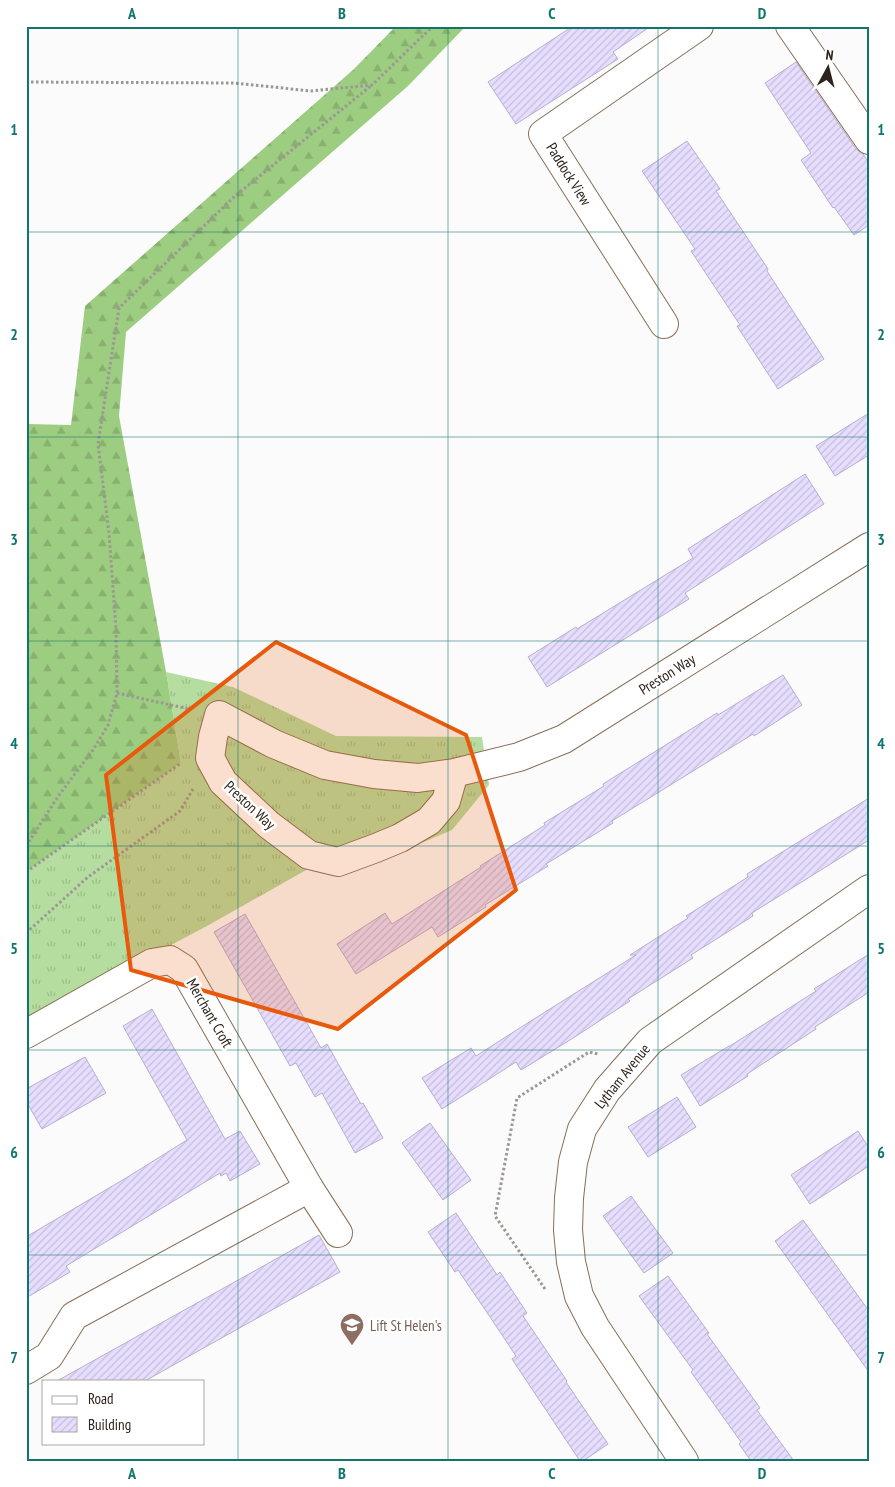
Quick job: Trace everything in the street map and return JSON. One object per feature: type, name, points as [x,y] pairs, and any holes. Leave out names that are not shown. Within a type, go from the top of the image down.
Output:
[{"type":"street","name":"Paddock View","points":[[664,324],[543,134],[699,26]]},
{"type":"street","points":[[790,26],[859,107],[869,140]]},
{"type":"street","name":"Preston Way","points":[[219,715],[274,744],[325,765],[374,774],[418,778],[454,773],[519,757],[564,739],[869,547]]},
{"type":"street","points":[[210,758],[219,715]]},
{"type":"street","name":"Preston Way","points":[[210,758],[223,782],[269,825],[310,855],[338,862],[400,838],[430,821],[446,801],[454,773]]},
{"type":"street","name":"Lytham Avenue","points":[[684,1461],[595,1327],[580,1296],[571,1262],[568,1230],[573,1162],[582,1130],[607,1090],[650,1041],[869,889]]},
{"type":"street","name":"Merchant Croft","points":[[26,1034],[152,963],[170,960],[184,969],[310,1188],[338,1233]]},
{"type":"street","points":[[26,1370],[49,1356],[74,1316],[310,1188]]},
{"type":"path","points":[[26,846],[59,795],[93,750],[108,725],[117,693],[112,562],[98,444],[119,308],[235,196],[372,85],[433,26]]},
{"type":"path","points":[[26,82],[234,83],[311,91],[372,85]]},
{"type":"path","points":[[117,693],[219,715]]},
{"type":"path","points":[[26,872],[181,763],[210,758]]},
{"type":"path","points":[[26,933],[88,877],[180,811],[210,758]]},
{"type":"path","points":[[580,1296],[553,1300],[495,1216],[517,1098],[589,1052],[632,1060]]},
{"type":"highlighted area","points":[[276,642],[466,735],[516,890],[338,1029],[131,970],[106,775]]},
{"type":"green space","points":[[396,26],[466,26],[408,86],[126,332],[119,416],[181,763],[26,872],[26,424],[71,425],[85,306],[354,69]]},
{"type":"green space","points":[[166,672],[233,687],[336,736],[482,737],[489,785],[452,830],[351,873],[308,869],[207,926],[26,1022],[26,872],[181,763]]},
{"type":"building","points":[[573,26],[651,26],[613,52],[618,59],[516,124],[488,82]]},
{"type":"building","points":[[796,62],[856,149],[863,154],[869,163],[869,225],[854,235],[833,208],[801,160],[811,153],[765,83]]},
{"type":"building","points":[[687,141],[720,189],[716,191],[768,269],[767,271],[824,359],[778,389],[737,326],[740,325],[691,251],[695,249],[642,171]]},
{"type":"building","points":[[869,413],[869,455],[835,476],[816,446]]},
{"type":"building","points":[[805,474],[824,504],[685,593],[689,599],[547,687],[528,657],[693,558],[688,549]]},
{"type":"building","points":[[783,675],[802,705],[612,821],[613,823],[546,864],[548,866],[438,937],[432,927],[356,974],[337,944],[385,913],[392,924],[545,825],[544,823],[604,786],[603,784],[717,713],[718,715]]},
{"type":"building","points":[[869,798],[869,840],[752,913],[753,916],[691,955],[693,958],[628,999],[630,1001],[570,1040],[521,1070],[516,1062],[442,1109],[422,1078],[471,1048],[476,1056],[636,955],[630,955],[688,918],[686,916],[748,877],[747,874]]},
{"type":"building","points":[[245,914],[321,1048],[327,1044],[383,1138],[355,1153],[322,1093],[315,1097],[296,1063],[290,1066],[214,932]]},
{"type":"building","points":[[869,954],[869,992],[747,1074],[748,1076],[700,1106],[681,1075],[816,991],[814,989]]},
{"type":"building","points":[[152,1009],[225,1139],[240,1131],[260,1164],[230,1181],[226,1173],[221,1176],[220,1173],[66,1266],[70,1272],[26,1298],[26,1237],[187,1140],[123,1026]]},
{"type":"building","points":[[85,1057],[106,1093],[42,1129],[26,1101],[26,1089]]},
{"type":"building","points":[[677,1097],[696,1127],[648,1157],[628,1127]]},
{"type":"building","points":[[430,1123],[471,1180],[443,1200],[402,1143]]},
{"type":"building","points":[[858,1131],[869,1148],[869,1166],[810,1204],[791,1175]]},
{"type":"building","points":[[631,1196],[673,1253],[644,1273],[603,1216]]},
{"type":"building","points":[[456,1213],[497,1275],[500,1272],[527,1313],[523,1316],[608,1444],[583,1461],[580,1461],[512,1359],[516,1356],[486,1311],[458,1270],[455,1272],[428,1232]]},
{"type":"building","points":[[803,1220],[869,1311],[869,1372],[775,1241]]},
{"type":"building","points":[[319,1235],[340,1272],[147,1380],[59,1380]]},
{"type":"building","points":[[668,1276],[760,1408],[757,1410],[794,1461],[751,1461],[739,1444],[741,1442],[691,1372],[693,1370],[639,1296]]},
{"type":"place","name":"Lift St Helen's","points":[[352,1346]]}]
